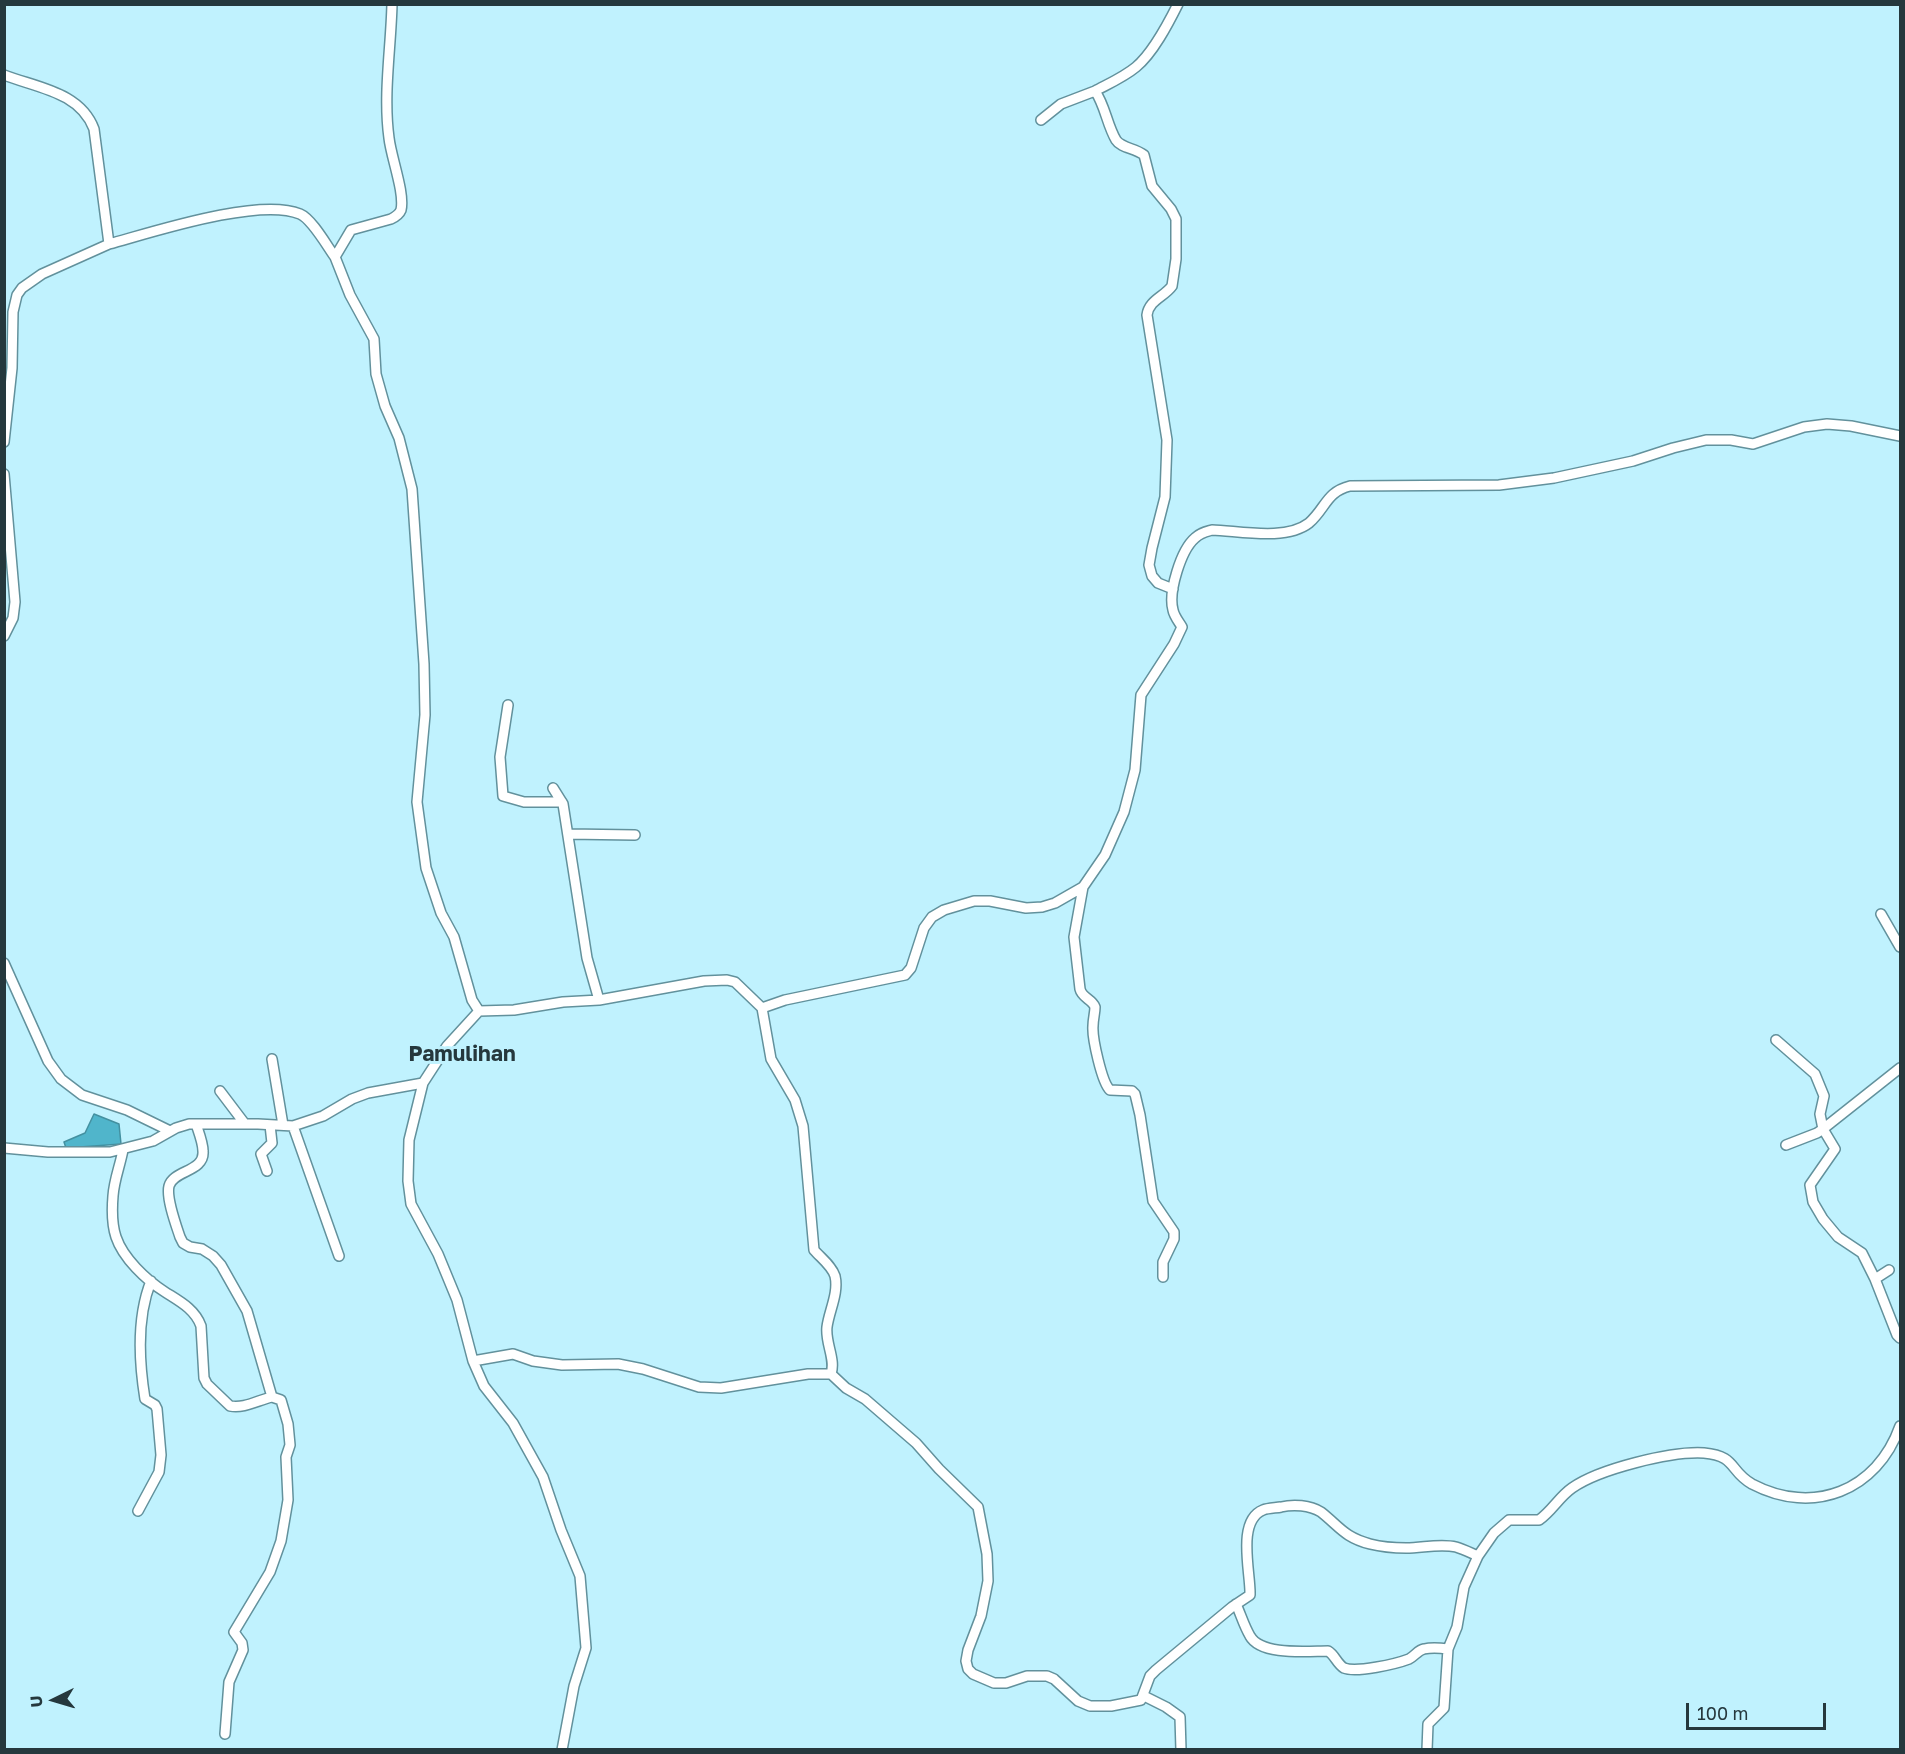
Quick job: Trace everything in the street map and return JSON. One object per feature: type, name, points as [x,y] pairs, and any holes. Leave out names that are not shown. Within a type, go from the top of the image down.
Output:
[{"type":"street","points":[[335,257],[351,230],[391,219],[400,211],[401,200],[389,137],[388,101],[392,4]]},
{"type":"street","points":[[1041,120],[1061,104],[1095,91],[1135,68],[1169,22],[1178,4]]},
{"type":"street","points":[[4,75],[67,97],[80,106],[89,117],[94,129],[109,244]]},
{"type":"street","points":[[1095,91],[1100,98],[1116,140],[1123,147],[1131,147],[1144,155],[1152,186],[1171,209],[1177,225],[1172,286],[1167,293],[1150,305],[1146,315],[1167,440],[1166,488],[1149,565],[1152,576],[1158,584],[1173,589]]},
{"type":"street","points":[[4,442],[12,368],[13,312],[17,295],[22,288],[42,274],[109,244],[245,210],[285,210],[302,214],[311,223],[335,257],[350,295],[374,339],[376,374],[385,406],[399,438],[412,489],[424,664],[424,715],[417,802],[426,868],[441,913],[454,937],[472,1000],[479,1011]]},
{"type":"street","points":[[1163,1277],[1163,1262],[1175,1236],[1174,1232],[1153,1201],[1135,1094],[1131,1091],[1110,1090],[1106,1086],[1093,1029],[1095,1005],[1083,995],[1080,989],[1074,937],[1083,887],[1105,855],[1124,812],[1135,770],[1141,695],[1174,645],[1182,627],[1173,611],[1173,589],[1184,550],[1203,532],[1222,530],[1282,533],[1295,530],[1308,524],[1321,511],[1333,493],[1350,486],[1499,485],[1554,478],[1633,461],[1706,440],[1719,439],[1753,444],[1804,427],[1827,424],[1851,426],[1900,436]]},
{"type":"street","points":[[4,474],[8,554],[15,602],[13,618],[4,636]]},
{"type":"street","points":[[508,705],[500,757],[503,796],[524,802],[562,802]]},
{"type":"street","points":[[553,788],[562,802],[588,958],[598,1000]]},
{"type":"street","points":[[568,834],[635,835]]},
{"type":"street","points":[[762,1008],[785,1000],[905,975],[911,968],[924,928],[932,917],[958,904],[974,900],[1026,908],[1042,907],[1083,887]]},
{"type":"street","points":[[1881,914],[1900,947]]},
{"type":"street","points":[[4,963],[48,1061],[61,1079],[82,1095],[127,1110],[170,1131]]},
{"type":"street","points":[[562,1749],[574,1686],[586,1648],[580,1576],[543,1477],[513,1423],[484,1386],[473,1361],[457,1300],[438,1254],[411,1204],[408,1181],[409,1140],[423,1083],[447,1046],[479,1011],[514,1010],[563,1002],[598,1000],[704,981],[727,980],[735,982],[762,1008],[771,1059],[795,1100],[803,1126],[814,1250],[835,1276],[835,1290],[827,1327],[831,1374]]},
{"type":"street","points":[[1776,1040],[1815,1074],[1824,1096],[1820,1114],[1823,1129],[1835,1149],[1810,1185],[1813,1202],[1838,1237],[1862,1253],[1900,1338]]},
{"type":"street","points":[[272,1059],[283,1125]]},
{"type":"street","points":[[1786,1145],[1817,1134],[1900,1068]]},
{"type":"street","points":[[4,1148],[48,1152],[110,1152],[153,1141],[182,1125],[293,1126],[323,1116],[352,1099],[368,1093],[423,1083]]},
{"type":"street","points":[[220,1091],[245,1124]]},
{"type":"street","points":[[196,1124],[204,1152],[197,1166],[173,1179],[170,1184],[169,1192],[174,1216],[183,1243],[202,1249],[213,1256],[221,1265],[247,1311],[272,1397]]},
{"type":"street","points":[[267,1171],[261,1154],[272,1143],[270,1125]]},
{"type":"street","points":[[293,1126],[339,1256]]},
{"type":"street","points":[[123,1150],[113,1196],[114,1227],[116,1238],[128,1258],[151,1281],[183,1303],[198,1318],[201,1326],[205,1380],[230,1406],[242,1407],[254,1401],[272,1397],[281,1400],[288,1424],[290,1444],[286,1457],[288,1500],[281,1541],[270,1572],[234,1632],[242,1643],[243,1650],[229,1682],[225,1734]]},
{"type":"street","points":[[1875,1279],[1889,1270]]},
{"type":"street","points":[[138,1511],[159,1472],[160,1455],[157,1409],[145,1399],[142,1358],[145,1296],[151,1281]]},
{"type":"street","points":[[473,1361],[513,1354],[533,1361],[562,1365],[618,1364],[699,1387],[721,1388],[808,1374],[831,1374],[846,1388],[865,1399],[916,1443],[978,1507],[987,1554],[988,1581],[981,1616],[968,1650],[966,1660],[968,1669],[973,1674],[994,1683],[1006,1683],[1027,1676],[1047,1676],[1054,1679],[1078,1701],[1090,1706],[1138,1702],[1144,1696],[1150,1676],[1156,1670],[1250,1595],[1247,1549],[1251,1524],[1255,1516],[1263,1510],[1288,1505],[1311,1508],[1320,1511],[1344,1533],[1369,1543],[1395,1548],[1443,1546],[1478,1556]]},
{"type":"street","points":[[1427,1749],[1428,1724],[1444,1708],[1448,1649],[1457,1627],[1464,1587],[1478,1556],[1494,1533],[1506,1521],[1512,1519],[1539,1520],[1572,1488],[1624,1465],[1689,1453],[1723,1457],[1730,1461],[1749,1482],[1762,1489],[1789,1497],[1812,1499],[1826,1497],[1841,1492],[1872,1472],[1890,1450],[1900,1426]]},
{"type":"street","points":[[1236,1604],[1250,1636],[1257,1642],[1277,1650],[1328,1651],[1341,1666],[1348,1669],[1366,1668],[1410,1659],[1426,1648],[1448,1649]]},
{"type":"street","points":[[1144,1696],[1166,1707],[1180,1718],[1181,1749]]},
{"type":"water","points":[[94,1114],[119,1124],[121,1144],[66,1148],[64,1142],[85,1133]]},
{"type":"district","name":"Pamulihan","points":[[462,1054]]}]
